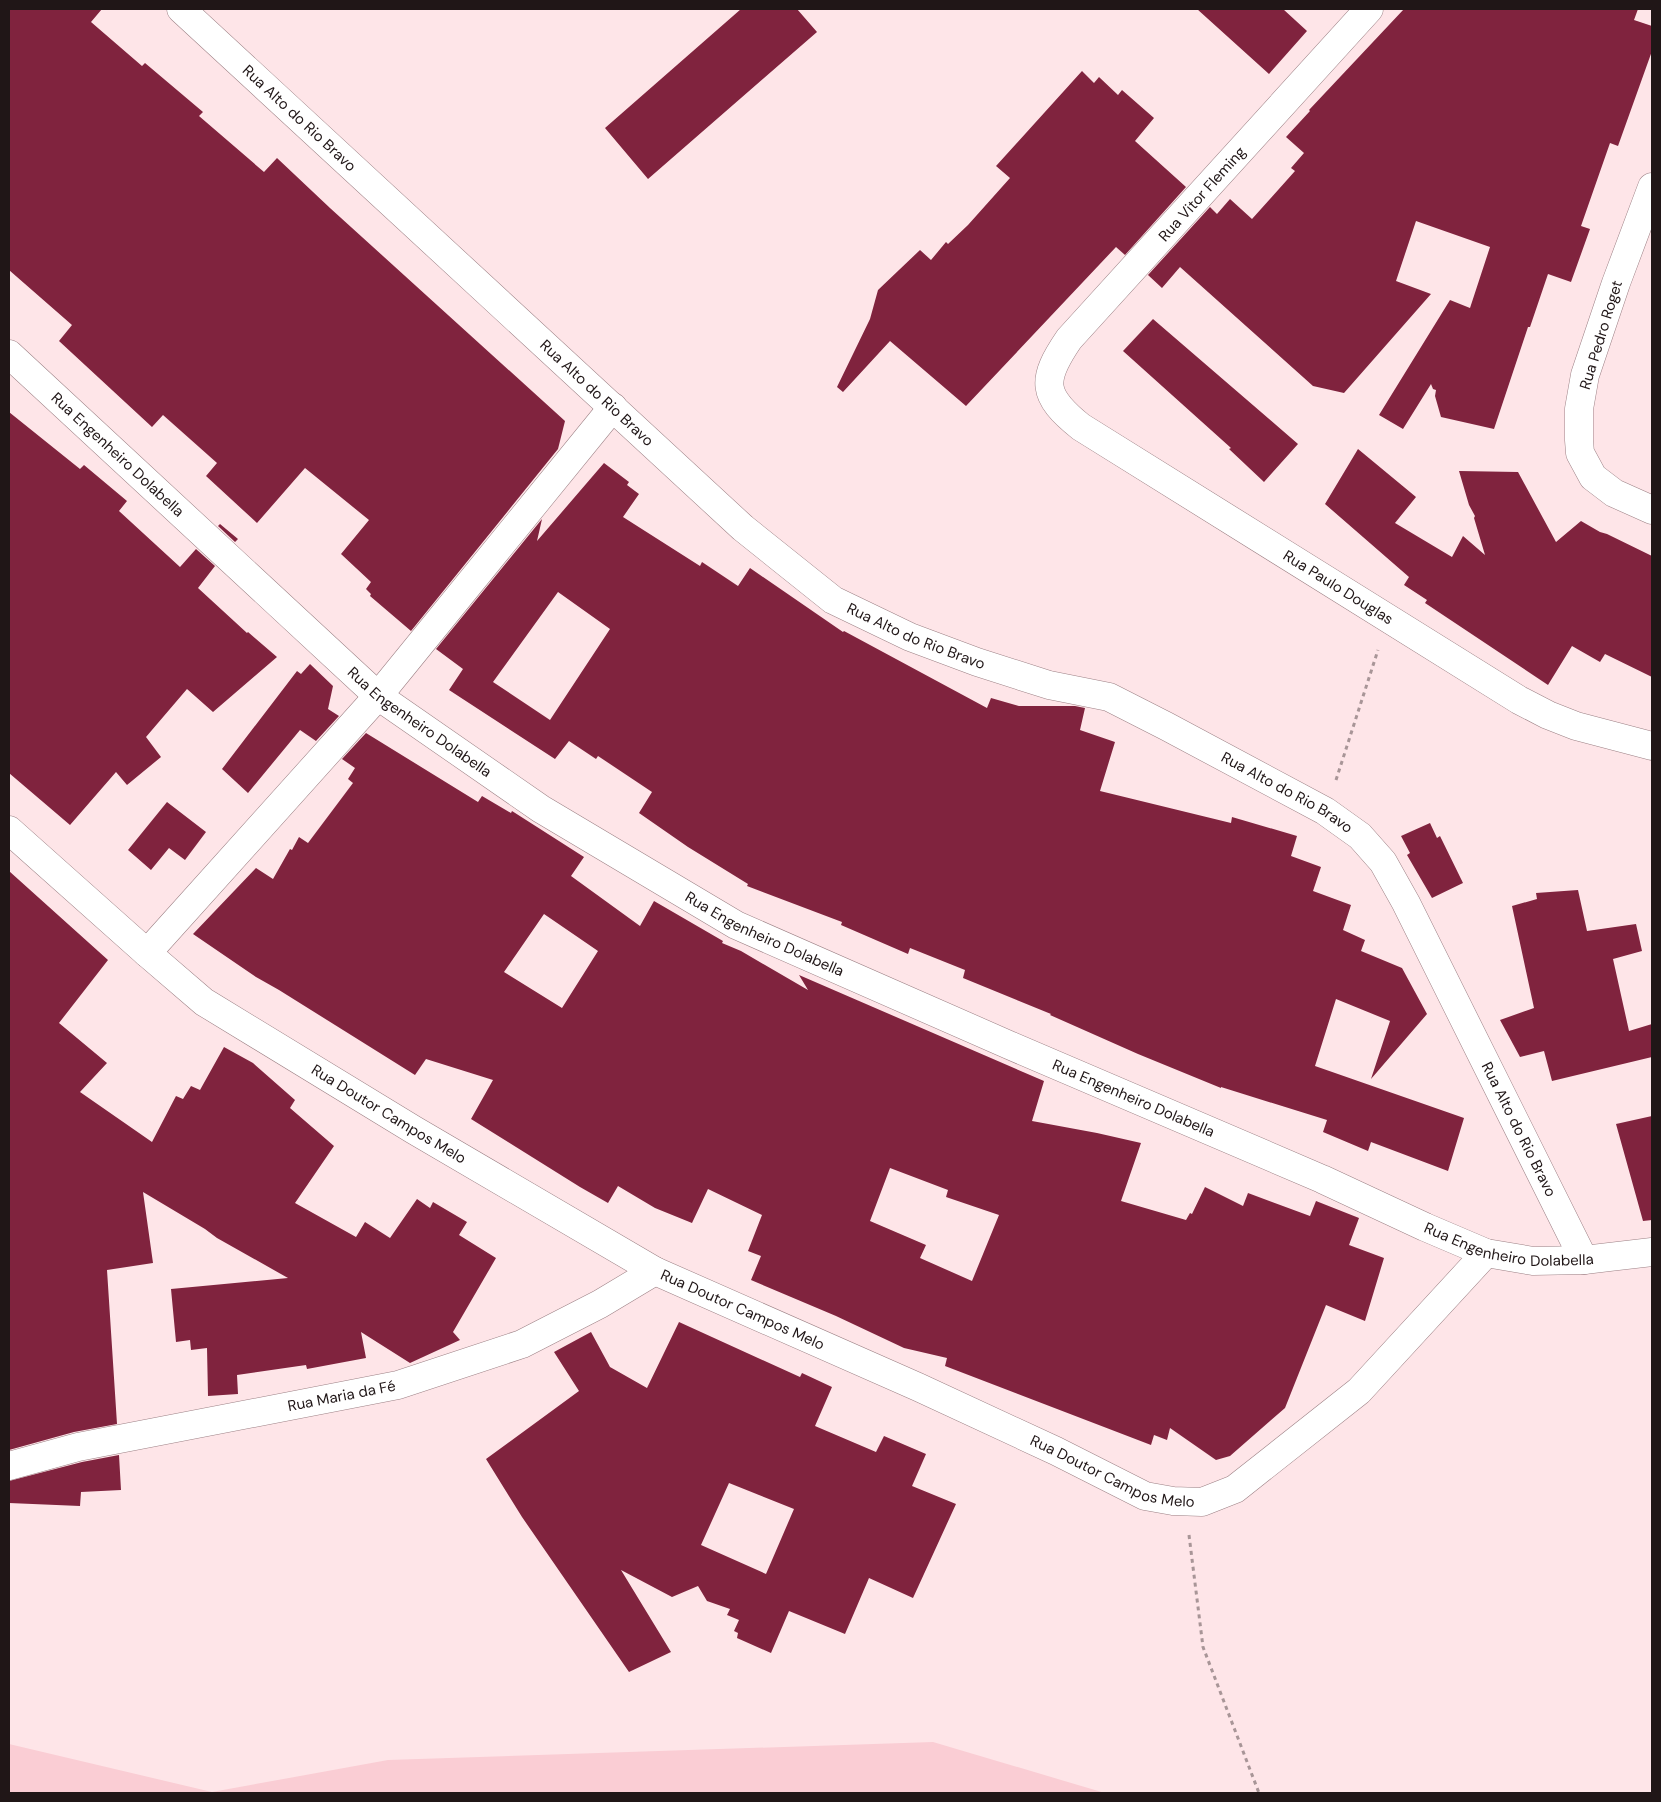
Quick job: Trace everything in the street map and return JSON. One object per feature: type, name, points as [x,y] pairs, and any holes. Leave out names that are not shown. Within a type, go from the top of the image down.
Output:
[{"type":"street","name":"Rua Alto do Rio Bravo","points":[[181,9],[743,528],[833,600],[910,637],[977,662],[1049,685],[1109,697],[1325,811],[1360,836],[1383,862],[1406,903],[1584,1260]]},
{"type":"street","name":"Rua Vitor Fleming","points":[[1048,387],[1055,360],[1069,339],[1369,9]]},
{"type":"street","name":"Rua Pedro Roget","points":[[1652,187],[1616,283],[1586,375],[1580,409],[1579,440],[1580,453],[1593,477],[1614,493],[1652,510]]},
{"type":"street","name":"Rua Engenheiro Dolabella","points":[[9,354],[378,696],[541,809],[736,925],[1018,1049],[1322,1179],[1486,1253],[1533,1261],[1584,1260],[1652,1252]]},
{"type":"street","name":"Rua Paulo Douglas","points":[[1048,387],[1063,413],[1081,427],[1519,700],[1548,716],[1576,726],[1652,746]]},
{"type":"street","points":[[146,953],[378,696],[613,407]]},
{"type":"street","name":"Rua Doutor Campos Melo","points":[[9,830],[146,953],[204,1002],[414,1130],[655,1271],[918,1387],[1056,1451],[1146,1496],[1172,1501],[1202,1502],[1235,1489],[1359,1391],[1486,1253]]},
{"type":"street","name":"Rua Maria da Fé","points":[[9,1466],[78,1447],[398,1384],[522,1344],[600,1304],[655,1271]]},
{"type":"path","points":[[1325,811],[1388,618]]},
{"type":"path","points":[[1184,1501],[1203,1647],[1259,1793]]},
{"type":"shaded area","points":[[933,1742],[1105,1793],[9,1793],[9,1744],[212,1792],[388,1760]]},
{"type":"building","points":[[9,9],[102,9],[91,22],[142,66],[145,63],[203,112],[199,116],[264,172],[277,158],[565,421],[558,449],[411,631],[370,596],[371,594],[366,589],[371,582],[341,554],[369,520],[305,468],[257,523],[206,476],[217,463],[163,415],[152,427],[59,341],[72,325],[9,270]]},
{"type":"building","points":[[741,9],[797,9],[817,32],[648,179],[605,128]]},
{"type":"building","points":[[1197,9],[1283,9],[1307,31],[1269,74]]},
{"type":"building","points":[[1404,9],[1638,9],[1634,20],[1652,26],[1652,51],[1618,146],[1610,143],[1581,226],[1590,229],[1571,282],[1548,274],[1494,429],[1441,417],[1435,396],[1436,390],[1433,389],[1431,384],[1403,429],[1379,415],[1450,300],[1470,308],[1490,247],[1416,221],[1396,281],[1431,294],[1344,393],[1313,386],[1180,267],[1162,288],[1148,275],[1210,207],[1217,214],[1230,199],[1252,219],[1295,171],[1291,168],[1304,153],[1286,137]]},
{"type":"building","points":[[1082,71],[1094,83],[1099,77],[1118,95],[1122,90],[1154,118],[1135,141],[1186,187],[1125,255],[1116,247],[966,406],[890,341],[843,392],[837,387],[870,319],[878,290],[920,250],[931,260],[946,242],[948,244],[968,225],[1010,178],[996,166]]},
{"type":"building","points":[[1153,319],[1298,444],[1264,482],[1229,449],[1231,448],[1123,351]]},
{"type":"building","points":[[9,412],[80,469],[84,465],[127,501],[119,511],[180,567],[196,549],[215,566],[198,588],[247,633],[277,657],[213,712],[187,689],[146,737],[161,757],[127,785],[116,772],[70,825],[9,773]]},
{"type":"building","points":[[1358,449],[1416,497],[1395,523],[1452,557],[1463,536],[1485,555],[1475,516],[1469,505],[1459,471],[1518,472],[1556,542],[1581,521],[1652,556],[1652,677],[1605,654],[1600,662],[1572,646],[1548,685],[1425,603],[1427,600],[1404,585],[1409,577],[1325,504]]},
{"type":"building","points":[[604,463],[629,482],[627,485],[639,494],[623,517],[700,566],[702,562],[738,586],[750,568],[843,632],[987,708],[991,698],[1019,706],[1075,706],[1085,708],[1080,730],[1115,742],[1100,791],[1231,823],[1232,817],[1297,836],[1291,856],[1321,867],[1313,891],[1351,905],[1343,930],[1365,940],[1361,951],[1402,968],[1427,1014],[1371,1079],[1390,1021],[1336,999],[1315,1066],[1464,1118],[1448,1171],[1371,1142],[1368,1151],[1323,1132],[1327,1120],[1221,1088],[963,978],[965,970],[910,948],[908,954],[841,925],[842,922],[747,886],[748,884],[688,847],[639,813],[652,792],[598,756],[596,759],[569,741],[555,759],[449,690],[463,669],[436,649],[542,519],[537,541]],"holes":[[[558,592],[610,629],[550,720],[493,682]]]},
{"type":"building","points":[[220,524],[238,539],[235,542],[218,526]]},
{"type":"building","points":[[310,664],[333,686],[328,709],[339,716],[316,741],[300,730],[248,793],[222,769],[297,671],[301,674]]},
{"type":"building","points":[[366,733],[478,802],[482,796],[511,813],[512,811],[584,857],[571,876],[640,926],[654,901],[723,941],[722,943],[741,951],[808,990],[799,975],[1044,1081],[1032,1121],[1141,1143],[1121,1201],[1186,1220],[1190,1213],[1192,1214],[1205,1187],[1243,1206],[1248,1193],[1310,1216],[1316,1201],[1359,1218],[1349,1245],[1384,1258],[1365,1321],[1326,1305],[1285,1408],[1230,1456],[1216,1460],[1170,1428],[1167,1440],[1154,1435],[1151,1445],[945,1366],[947,1358],[904,1348],[836,1316],[751,1280],[761,1256],[748,1251],[762,1215],[708,1189],[692,1223],[655,1208],[618,1186],[608,1203],[471,1119],[493,1080],[426,1059],[415,1075],[256,977],[193,934],[256,868],[273,879],[299,837],[308,843],[353,783],[348,779],[355,768],[342,759]],"holes":[[[544,914],[598,951],[562,1008],[504,972]],[[890,1168],[948,1190],[946,1197],[999,1215],[972,1281],[920,1258],[926,1245],[870,1221]]]},
{"type":"building","points":[[167,802],[206,832],[185,860],[169,848],[151,870],[128,850]]},
{"type":"building","points":[[1430,823],[1437,838],[1440,836],[1463,883],[1432,898],[1407,855],[1410,853],[1401,836]]},
{"type":"building","points":[[9,871],[108,960],[59,1023],[107,1063],[80,1092],[152,1142],[176,1096],[183,1099],[191,1086],[200,1090],[224,1047],[253,1063],[295,1100],[290,1108],[334,1146],[295,1203],[356,1237],[365,1222],[390,1238],[417,1199],[430,1208],[433,1202],[467,1222],[459,1235],[496,1258],[453,1332],[460,1340],[410,1363],[361,1332],[366,1358],[307,1369],[306,1365],[237,1375],[238,1394],[208,1396],[207,1348],[191,1350],[190,1340],[176,1342],[171,1289],[288,1278],[217,1238],[143,1192],[153,1263],[107,1270],[117,1424],[74,1432],[9,1450]]},
{"type":"building","points":[[1578,890],[1587,931],[1636,924],[1642,951],[1613,959],[1629,1031],[1652,1024],[1652,1057],[1552,1081],[1544,1051],[1520,1057],[1500,1020],[1534,1008],[1512,906],[1537,899],[1536,893]]},
{"type":"building","points":[[1652,1116],[1652,1220],[1643,1221],[1616,1124]]},
{"type":"building","points":[[679,1322],[800,1377],[802,1373],[832,1387],[815,1426],[876,1452],[884,1436],[926,1454],[912,1486],[956,1504],[913,1598],[869,1578],[845,1634],[789,1611],[771,1653],[737,1638],[738,1633],[734,1631],[739,1620],[727,1615],[730,1609],[707,1601],[698,1586],[672,1597],[621,1570],[671,1652],[629,1672],[522,1517],[486,1459],[579,1391],[554,1352],[591,1332],[610,1367],[647,1388]],"holes":[[[729,1483],[794,1509],[766,1574],[701,1545]]]},
{"type":"building","points":[[119,1455],[121,1490],[81,1492],[80,1506],[9,1503],[9,1481],[82,1462]]}]
